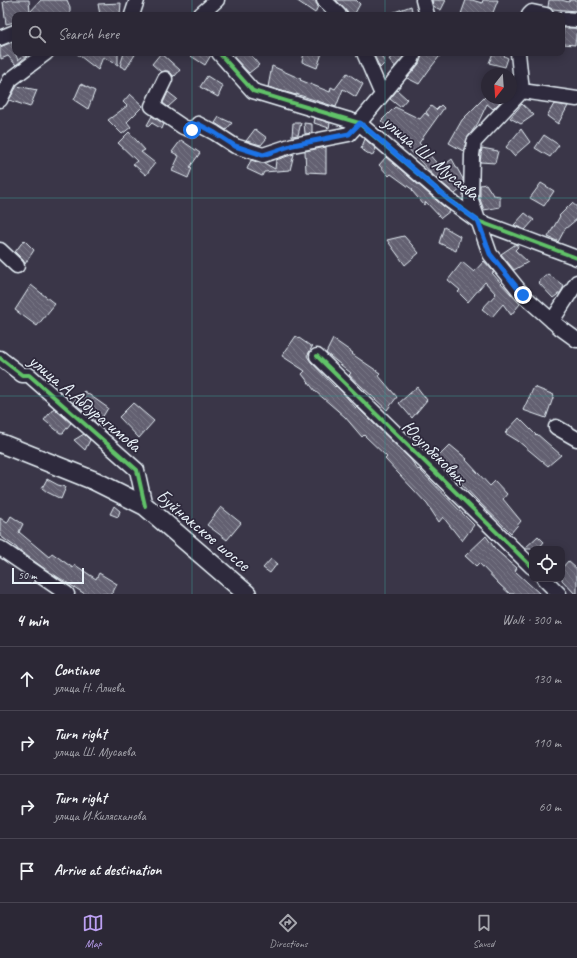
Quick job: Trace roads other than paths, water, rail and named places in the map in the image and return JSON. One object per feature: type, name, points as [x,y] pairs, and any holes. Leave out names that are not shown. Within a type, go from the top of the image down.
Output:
[{"type":"main road","name":"Буйнакское шоссе","points":[[0,443],[95,481],[145,506],[247,594]]},
{"type":"street","points":[[133,12],[137,0]]},
{"type":"street","points":[[203,12],[217,0]]},
{"type":"street","points":[[324,0],[336,12]]},
{"type":"street","points":[[423,0],[426,12]]},
{"type":"street","points":[[565,19],[577,20]]},
{"type":"street","points":[[0,38],[12,33]]},
{"type":"street","points":[[0,100],[10,80],[42,56]]},
{"type":"street","points":[[222,56],[253,91],[360,123]]},
{"type":"street","points":[[365,56],[380,90]]},
{"type":"street","points":[[165,79],[152,106],[183,127],[192,130],[198,124],[235,146],[263,155],[293,145],[349,134],[360,123],[413,56]]},
{"type":"street","points":[[518,56],[522,91],[474,142],[472,155],[471,200],[490,254],[523,295],[559,327],[577,340]]},
{"type":"street","points":[[522,91],[577,99]]},
{"type":"street","name":"улица Ш. Мусаева","points":[[360,123],[449,200],[478,221],[577,258]]},
{"type":"street","points":[[0,250],[18,266]]},
{"type":"street","points":[[552,321],[577,282]]},
{"type":"street","name":"Юсупбековых","points":[[317,356],[529,564]]},
{"type":"street","name":"улица А.Абдурагимова","points":[[0,358],[22,375],[28,375],[136,470],[145,506]]},
{"type":"street","points":[[556,428],[577,439]]},
{"type":"street","points":[[0,548],[67,594]]},
{"type":"street","points":[[547,582],[559,594]]}]
